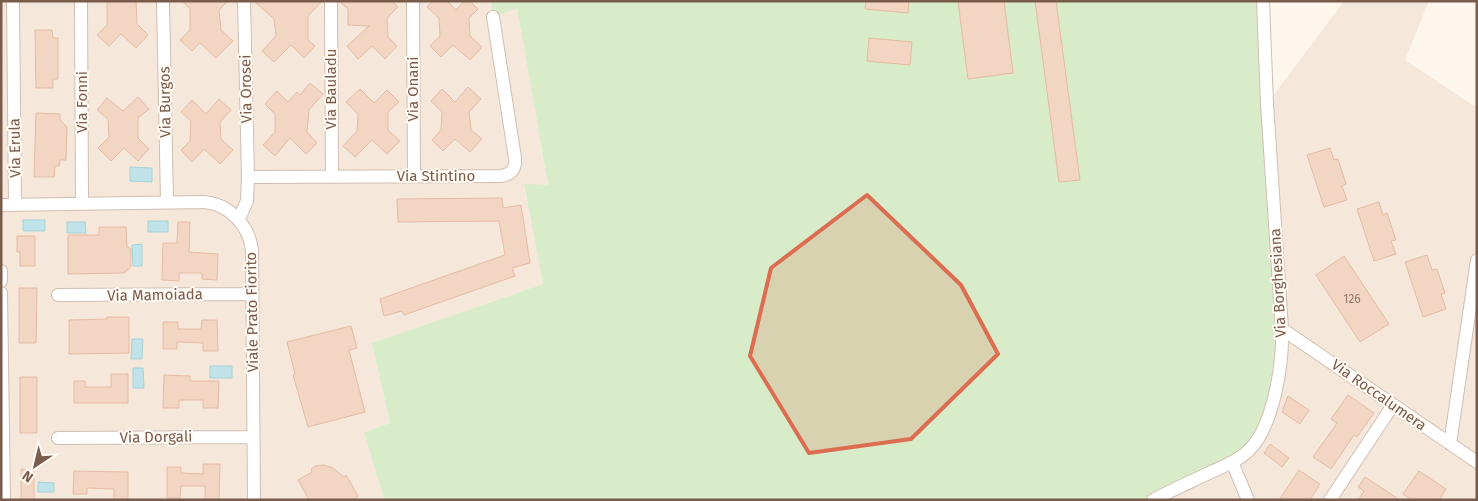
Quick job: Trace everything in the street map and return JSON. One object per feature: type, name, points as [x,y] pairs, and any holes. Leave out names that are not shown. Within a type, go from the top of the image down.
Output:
[{"type":"street","name":"Via Erula","points":[[13,1],[15,205]]},
{"type":"street","name":"Via Fonni","points":[[81,1],[82,203]]},
{"type":"street","name":"Via Burgos","points":[[163,1],[167,202]]},
{"type":"street","name":"Via Orosei","points":[[244,1],[248,176]]},
{"type":"street","name":"Via Bauladu","points":[[331,1],[332,176]]},
{"type":"street","name":"Via Onani","points":[[413,1],[414,176]]},
{"type":"street","name":"Via Borghesiana","points":[[1153,500],[1232,462],[1248,452],[1267,420],[1278,371],[1282,329],[1267,104],[1263,1]]},
{"type":"street","name":"Via Stintino","points":[[248,176],[501,176],[511,173],[514,168],[515,158],[493,18]]},
{"type":"street","points":[[1,205],[211,203],[229,211],[239,219],[247,201],[248,176]]},
{"type":"street","name":"Viale Prato Fiorito","points":[[239,219],[249,234],[252,246],[254,500]]},
{"type":"street","points":[[1450,444],[1477,260]]},
{"type":"street","points":[[1,271],[1,281]]},
{"type":"street","points":[[1,293],[4,500]]},
{"type":"street","name":"Via Mamoiada","points":[[58,295],[252,294]]},
{"type":"street","name":"Via Roccalumera","points":[[1282,329],[1477,462]]},
{"type":"street","points":[[1330,500],[1393,405]]},
{"type":"street","name":"Via Dorgali","points":[[58,438],[253,437]]},
{"type":"street","points":[[1232,462],[1248,500]]},
{"type":"highlighted area","points":[[867,195],[961,285],[998,354],[911,439],[809,453],[750,356],[771,268]]},
{"type":"shaded area","points":[[1,1],[495,1],[517,7],[548,186],[524,185],[543,284],[372,343],[390,423],[364,432],[384,500],[1,500]]},
{"type":"shaded area","points":[[1344,1],[1429,1],[1405,60],[1477,108],[1477,500],[1131,500],[1267,104]]},
{"type":"green space","points":[[491,1],[1263,1],[1279,371],[1252,448],[1153,500],[384,500],[364,432],[390,423],[372,343],[543,284],[524,184],[548,185],[517,8],[493,17]]},
{"type":"water","points":[[130,167],[152,168],[152,182],[130,181]]},
{"type":"water","points":[[23,220],[45,220],[45,231],[23,231]]},
{"type":"water","points":[[148,221],[168,221],[168,232],[148,232]]},
{"type":"water","points":[[67,222],[85,222],[86,233],[67,233]]},
{"type":"water","points":[[142,244],[142,266],[133,266],[132,245]]},
{"type":"water","points":[[132,339],[143,339],[142,359],[131,359]]},
{"type":"water","points":[[210,366],[232,366],[232,378],[210,378]]},
{"type":"water","points":[[133,368],[143,368],[144,388],[133,388]]},
{"type":"water","points":[[38,482],[54,483],[54,492],[38,492]]},
{"type":"building","points":[[107,1],[136,1],[137,24],[148,35],[136,48],[121,34],[109,46],[97,35],[107,25]]},
{"type":"building","points":[[182,1],[228,1],[219,10],[221,30],[233,41],[216,58],[200,43],[192,51],[180,40],[190,30],[190,9]]},
{"type":"building","points":[[254,1],[322,1],[308,16],[308,40],[315,46],[304,58],[291,45],[274,62],[262,51],[276,36],[274,19]]},
{"type":"building","points":[[339,1],[392,1],[398,7],[387,18],[388,37],[397,46],[385,59],[372,46],[358,59],[347,46],[369,26],[348,25],[348,9]]},
{"type":"building","points":[[433,1],[447,1],[456,10],[464,1],[470,1],[478,9],[469,18],[470,36],[482,47],[470,60],[453,45],[441,57],[430,46],[440,36],[439,18],[427,7]]},
{"type":"building","points":[[866,1],[909,1],[908,13],[865,9]]},
{"type":"building","points":[[958,1],[1004,1],[1013,73],[968,79]]},
{"type":"building","points":[[1035,1],[1056,1],[1080,180],[1059,182]]},
{"type":"building","points":[[35,30],[52,30],[53,38],[58,38],[58,79],[53,79],[53,88],[36,88]]},
{"type":"building","points":[[869,38],[912,42],[910,65],[867,61]]},
{"type":"building","points":[[310,83],[323,94],[309,110],[307,132],[317,143],[306,154],[290,138],[275,156],[263,145],[275,132],[275,114],[265,104],[277,91],[288,102],[297,92],[300,95]]},
{"type":"building","points":[[468,87],[481,99],[469,112],[471,130],[482,139],[470,152],[455,139],[443,151],[432,140],[441,130],[442,112],[431,101],[442,89],[455,102]]},
{"type":"building","points":[[360,89],[374,103],[387,90],[399,102],[388,112],[388,130],[400,141],[387,154],[372,140],[355,157],[343,146],[357,131],[358,114],[346,102]]},
{"type":"building","points":[[138,97],[149,109],[138,118],[138,138],[149,149],[138,161],[124,148],[111,161],[98,148],[109,137],[108,119],[97,110],[107,98],[123,111]]},
{"type":"building","points":[[219,99],[231,110],[220,122],[221,139],[233,150],[220,164],[204,149],[192,162],[181,150],[190,141],[191,121],[181,112],[192,100],[206,114]]},
{"type":"building","points":[[36,113],[60,114],[60,120],[67,127],[66,160],[60,160],[59,166],[55,166],[54,177],[34,177]]},
{"type":"building","points":[[1330,148],[1334,160],[1338,159],[1346,184],[1342,186],[1347,200],[1324,207],[1307,155]]},
{"type":"building","points":[[502,198],[503,208],[521,205],[530,263],[512,268],[515,276],[404,315],[402,311],[384,316],[380,299],[505,255],[499,221],[398,222],[397,199]]},
{"type":"building","points":[[1379,202],[1383,215],[1387,213],[1396,240],[1391,241],[1396,254],[1374,261],[1357,209]]},
{"type":"building","points":[[178,222],[190,222],[189,252],[218,254],[217,280],[202,279],[202,273],[179,273],[179,281],[162,280],[163,243],[177,243]]},
{"type":"building","points":[[99,227],[126,227],[127,246],[131,249],[131,267],[124,273],[68,274],[68,235],[99,235]]},
{"type":"building","points":[[17,236],[35,236],[35,266],[20,266],[20,252],[17,252]]},
{"type":"building","points":[[1427,255],[1432,270],[1437,269],[1445,293],[1441,294],[1446,309],[1423,317],[1405,262]]},
{"type":"building","points":[[1344,256],[1389,324],[1360,342],[1316,275]]},
{"type":"building","points":[[19,288],[37,288],[36,343],[19,343]]},
{"type":"building","points":[[107,317],[129,317],[129,353],[69,354],[69,320],[107,319]]},
{"type":"building","points":[[202,320],[217,320],[218,351],[203,351],[203,343],[177,342],[177,349],[163,349],[163,322],[178,322],[178,329],[201,329]]},
{"type":"building","points":[[351,326],[357,348],[349,350],[365,412],[308,427],[293,375],[295,374],[287,342]]},
{"type":"building","points":[[111,374],[128,374],[128,403],[74,403],[74,381],[85,381],[85,387],[111,387]]},
{"type":"building","points":[[164,375],[190,376],[190,381],[219,381],[218,408],[203,408],[203,400],[179,400],[179,408],[163,408]]},
{"type":"building","points":[[20,377],[37,377],[37,433],[20,433]]},
{"type":"building","points":[[1348,395],[1374,413],[1357,437],[1354,435],[1331,469],[1313,457],[1337,423],[1331,419]]},
{"type":"building","points":[[1288,396],[1309,410],[1300,424],[1282,412]]},
{"type":"building","points":[[1270,444],[1289,458],[1282,467],[1264,453]]},
{"type":"building","points":[[203,464],[220,464],[219,500],[205,500],[205,486],[181,486],[180,498],[167,498],[167,467],[181,467],[181,473],[203,474]]},
{"type":"building","points":[[324,465],[333,468],[344,477],[346,475],[358,496],[353,500],[309,500],[298,480],[312,472],[311,469],[315,466]]},
{"type":"building","points":[[21,469],[34,470],[34,500],[21,500]]},
{"type":"building","points":[[1299,470],[1320,484],[1310,500],[1279,500]]},
{"type":"building","points":[[74,471],[128,472],[128,500],[114,500],[114,489],[87,488],[87,494],[73,494]]},
{"type":"building","points":[[1419,471],[1446,489],[1439,500],[1412,500],[1403,494]]},
{"type":"building","points":[[1365,477],[1400,500],[1358,500],[1364,491],[1358,487]]}]
